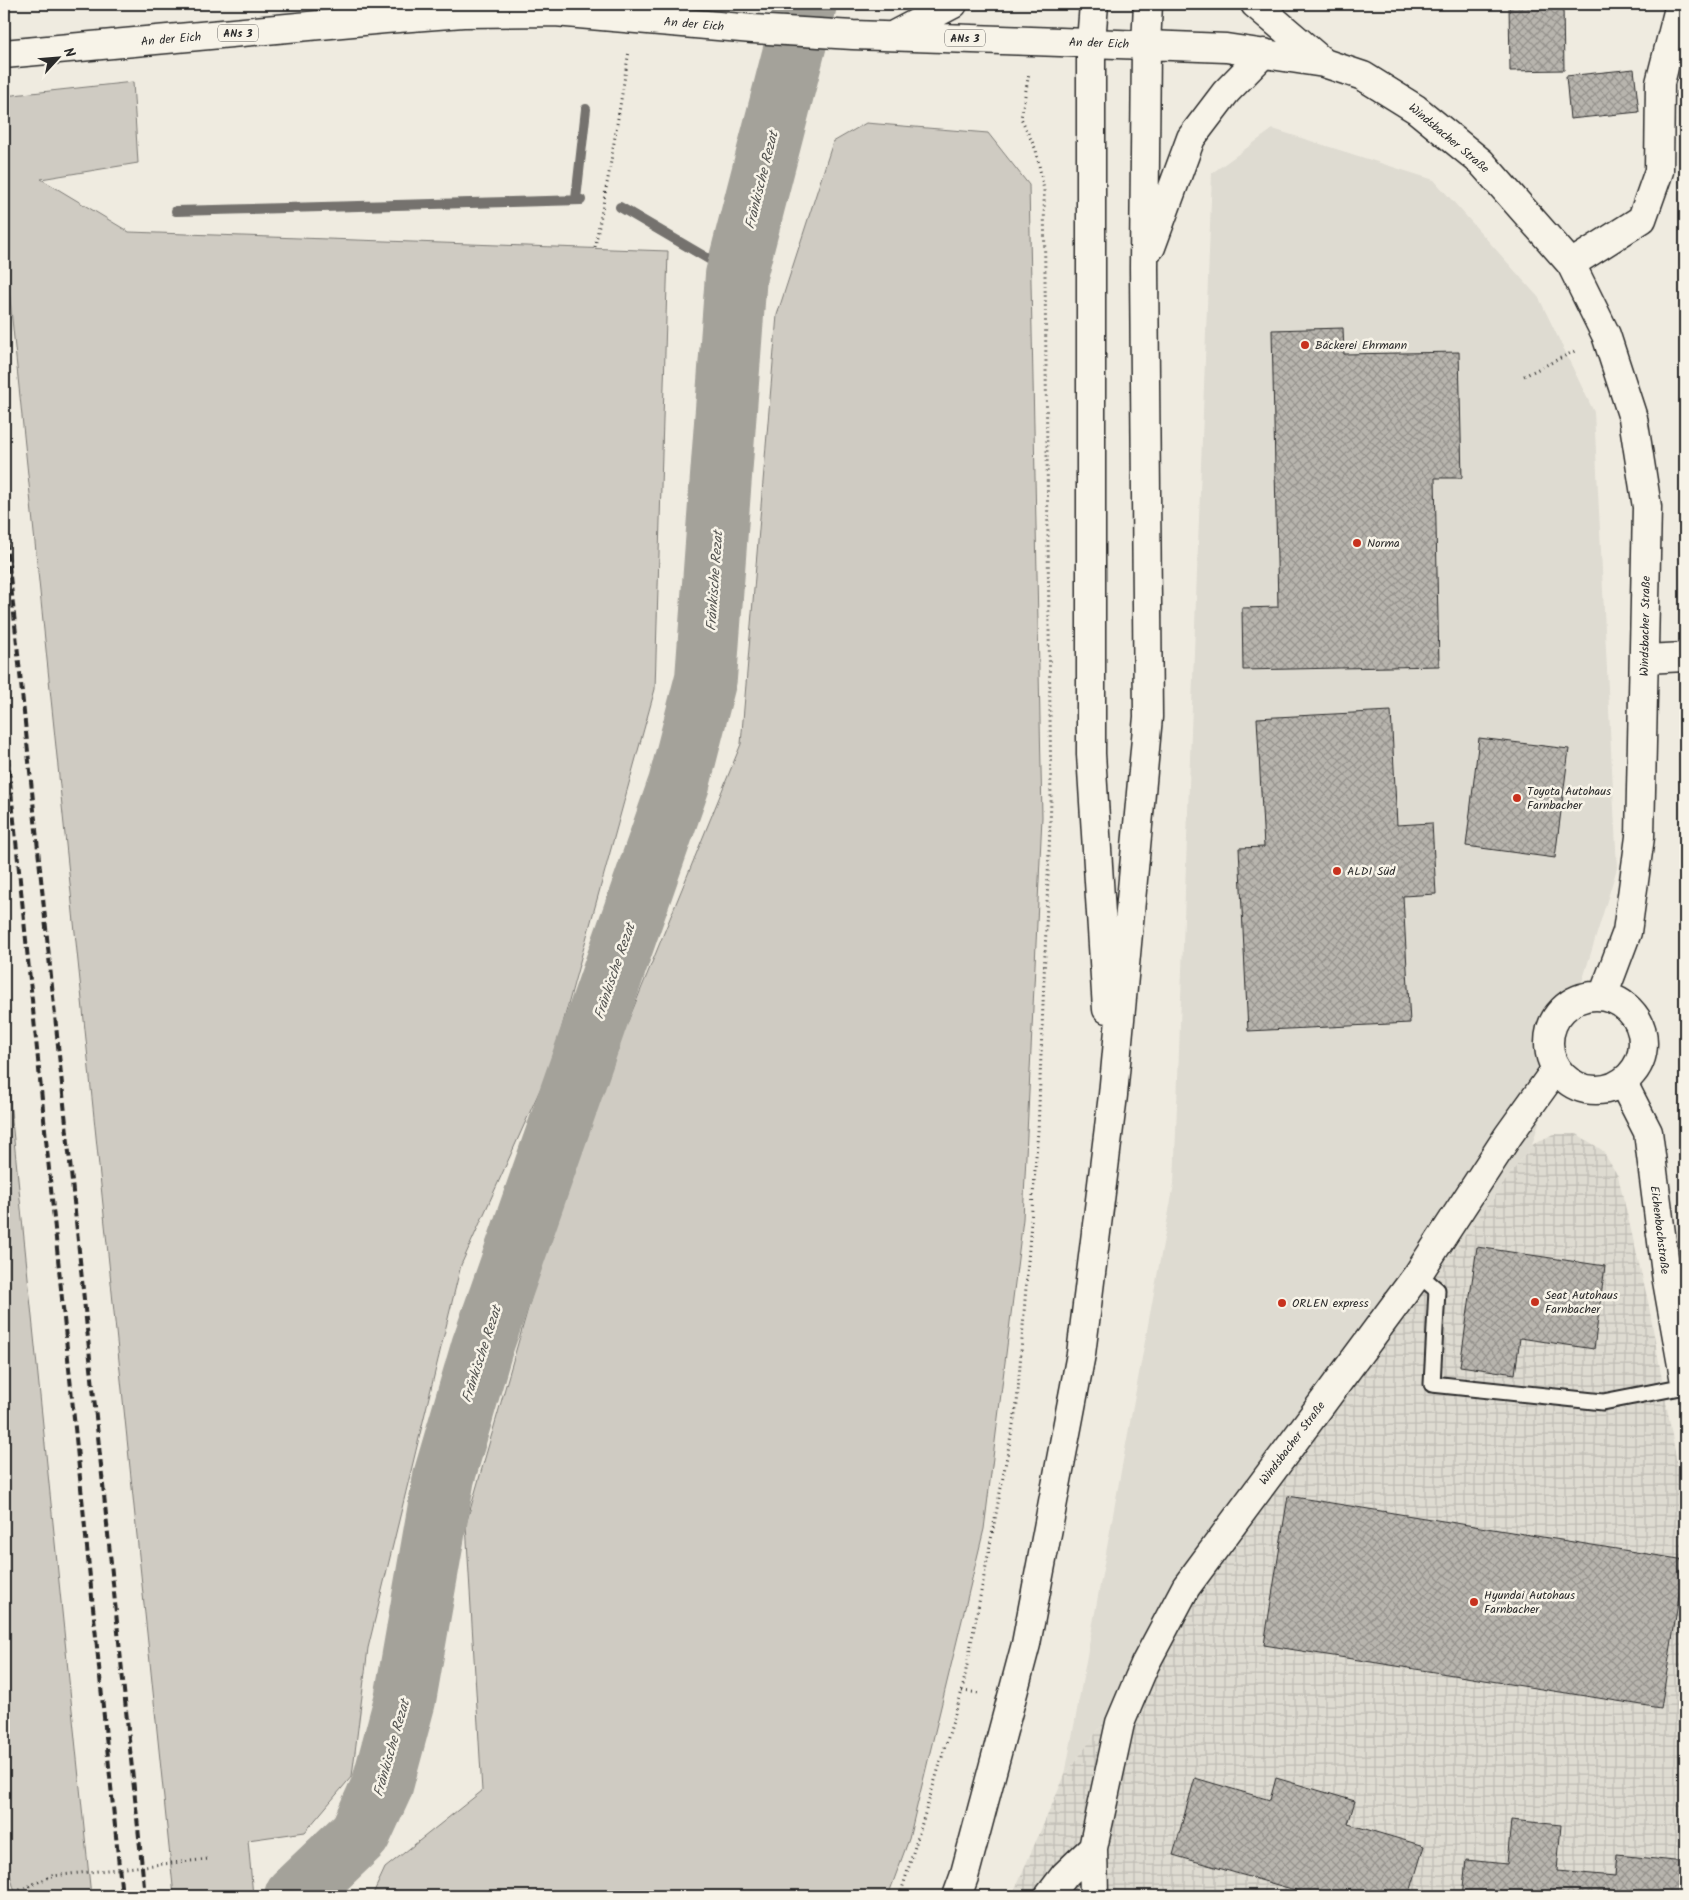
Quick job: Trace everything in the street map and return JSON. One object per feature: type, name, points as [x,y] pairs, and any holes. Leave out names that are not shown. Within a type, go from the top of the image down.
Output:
[{"type":"main road","points":[[894,35],[953,4]]},
{"type":"main road","points":[[1094,4],[1090,42],[1091,754],[1113,1095]]},
{"type":"main road","points":[[957,1896],[1013,1698],[1030,1624],[1081,1354],[1113,1095],[1148,717],[1144,267],[1148,4]]},
{"type":"main road","points":[[1255,4],[1324,63]]},
{"type":"main road","points":[[1571,264],[1642,219],[1659,171],[1660,83],[1680,4]]},
{"type":"main road","name":"An der Eich","points":[[4,54],[464,8],[555,12],[626,12],[753,29],[853,35],[1146,45]]},
{"type":"main road","name":"Windsbacher Straße","points":[[1146,45],[1226,48],[1324,63],[1363,76],[1416,109],[1481,162],[1571,264],[1606,335],[1633,418],[1647,507],[1640,837],[1627,932],[1603,996]]},
{"type":"main road","points":[[1144,267],[1191,138],[1226,92],[1264,53]]},
{"type":"main road","points":[[1645,659],[1685,657]]},
{"type":"main road","points":[[1588,996],[1603,996],[1619,1001],[1631,1011],[1640,1025],[1643,1041],[1641,1057],[1634,1071],[1623,1083],[1609,1089],[1594,1091],[1579,1088],[1566,1080],[1556,1069],[1549,1055],[1548,1039],[1552,1024],[1560,1011],[1572,1001],[1588,996]]},
{"type":"main road","name":"Windsbacher Straße","points":[[1094,1896],[1093,1848],[1120,1723],[1145,1664],[1186,1587],[1418,1274],[1508,1136],[1556,1069]]},
{"type":"main road","name":"Eichenbachstraße","points":[[1623,1083],[1648,1132],[1676,1279],[1685,1382]]},
{"type":"main road","points":[[1049,1896],[1065,1875],[1093,1848]]},
{"type":"lane","points":[[1418,1274],[1437,1290],[1432,1384],[1603,1402],[1685,1386]]},
{"type":"path","points":[[595,247],[609,173],[626,12]]},
{"type":"path","points":[[900,1896],[962,1691],[1017,1404],[1038,1130],[1051,801],[1044,190],[1036,150],[1021,118],[1035,41]]},
{"type":"path","points":[[6,1896],[52,1876],[209,1859]]},
{"type":"shaded area","points":[[133,82],[138,163],[41,179],[129,232],[668,251],[655,689],[552,1063],[461,1265],[368,1648],[352,1776],[305,1832],[248,1840],[253,1896],[174,1896],[4,241],[4,96]]},
{"type":"shaded area","points":[[866,123],[988,133],[1029,185],[1042,817],[1023,1219],[984,1529],[909,1839],[888,1896],[372,1896],[385,1868],[482,1791],[466,1524],[569,1166],[741,744],[777,315],[833,142]]},
{"type":"shaded area","points":[[1273,129],[1434,180],[1539,298],[1594,412],[1617,868],[1532,1145],[1065,1775],[1174,1184],[1212,173]]},
{"type":"shaded area","points":[[4,1042],[91,1896],[16,1896],[4,1854]]},
{"type":"shaded area","points":[[1553,1134],[1577,1134],[1602,1150],[1618,1176],[1648,1301],[1685,1508],[1685,1896],[1012,1896],[1065,1775],[1532,1145]]},
{"type":"building","points":[[1509,4],[1563,4],[1564,70],[1510,71]]},
{"type":"building","points":[[1634,69],[1639,112],[1570,119],[1566,76]]},
{"type":"building","name":"Norma","points":[[1343,328],[1344,354],[1459,352],[1462,478],[1435,478],[1439,666],[1243,670],[1242,608],[1278,607],[1272,330]]},
{"type":"building","name":"ALDI Süd","points":[[1391,711],[1397,825],[1432,823],[1436,894],[1403,896],[1410,1023],[1248,1031],[1239,848],[1264,847],[1257,718]]},
{"type":"building","name":"Toyota Autohaus Farnbacher","points":[[1479,738],[1569,749],[1555,858],[1466,846]]},
{"type":"building","name":"Seat Autohaus Farnbacher","points":[[1477,1247],[1605,1266],[1594,1349],[1520,1338],[1515,1374],[1460,1366]]},
{"type":"building","name":"Hyundai Autohaus Farnbacher","points":[[1288,1496],[1685,1560],[1661,1708],[1264,1645]]},
{"type":"building","points":[[1195,1778],[1270,1800],[1276,1778],[1355,1801],[1348,1824],[1424,1846],[1409,1896],[1316,1896],[1173,1855]]},
{"type":"building","points":[[1511,1820],[1561,1825],[1557,1871],[1615,1876],[1617,1855],[1685,1862],[1685,1896],[1462,1896],[1466,1860],[1507,1864]]},
{"type":"waterway","name":"Fränkische Rezat","points":[[295,1896],[360,1834],[382,1786],[405,1700],[444,1477],[482,1347],[679,784],[706,678],[736,275],[806,4]]},
{"type":"waterway","points":[[176,211],[581,200],[576,199],[586,109]]},
{"type":"waterway","points":[[620,207],[736,275]]},
{"type":"railway","points":[[4,517],[145,1896]]},
{"type":"railway","points":[[4,721],[122,1896]]},
{"type":"place","name":"Bäckerei Ehrmann","points":[[1305,345]]},
{"type":"place","name":"Norma","points":[[1357,543]]},
{"type":"place","name":"Toyota Autohaus Farnbacher","points":[[1517,798]]},
{"type":"place","name":"ALDI Süd","points":[[1337,871]]},
{"type":"place","name":"Seat Autohaus Farnbacher","points":[[1535,1302]]},
{"type":"place","name":"ORLEN express","points":[[1282,1303]]},
{"type":"place","name":"Hyundai Autohaus Farnbacher","points":[[1474,1602]]}]
